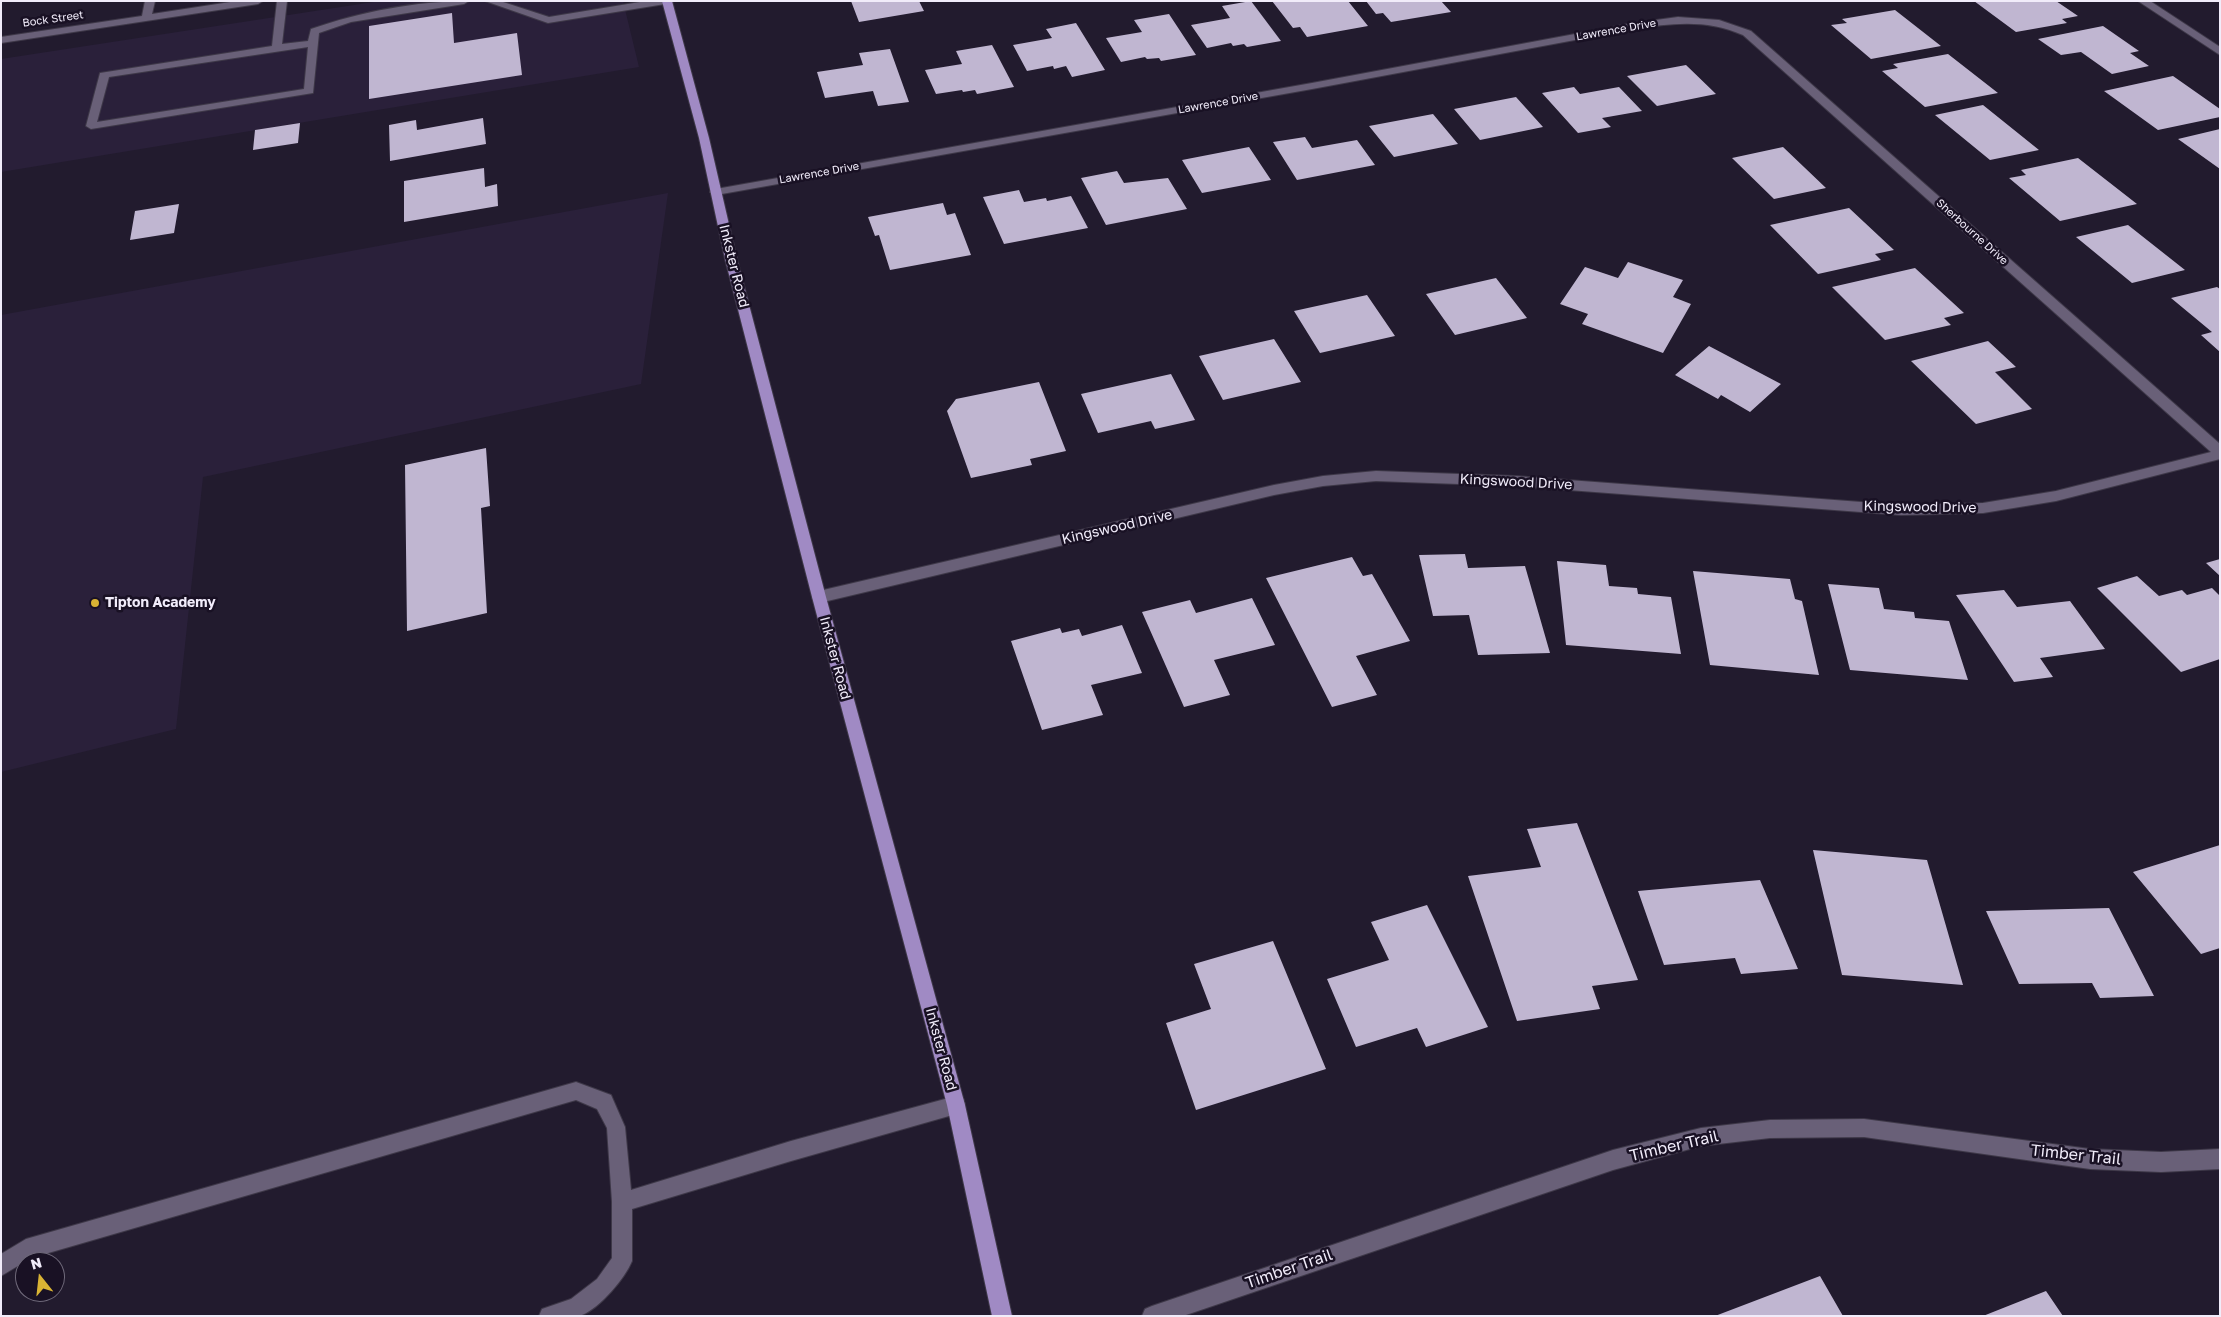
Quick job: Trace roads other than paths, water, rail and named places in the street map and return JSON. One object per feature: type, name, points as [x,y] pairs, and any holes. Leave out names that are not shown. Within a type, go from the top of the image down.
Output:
[{"type":"main road","name":"Inkster Road","points":[[666,1],[704,138],[731,259],[819,597],[956,1105],[1002,1316]]},
{"type":"street","points":[[146,18],[150,1]]},
{"type":"street","name":"Bock Street","points":[[1,40],[258,1]]},
{"type":"street","points":[[277,48],[282,1]]},
{"type":"street","points":[[314,43],[104,75],[92,126],[309,91],[314,43],[314,31],[350,19],[464,1]]},
{"type":"street","points":[[490,1],[548,20],[666,1]]},
{"type":"street","points":[[2144,1],[2220,52]]},
{"type":"street","name":"Lawrence Drive","points":[[716,192],[1302,88],[1634,26],[1687,18],[1719,22]]},
{"type":"street","name":"Sherbourne Drive","points":[[1719,22],[1747,32],[2220,453]]},
{"type":"street","name":"Kingswood Drive","points":[[819,597],[1274,490],[1324,481],[1376,476],[1515,481],[1901,510],[1983,508],[2056,496],[2220,453]]},
{"type":"street","points":[[1,1266],[26,1248],[576,1091],[604,1102],[616,1127],[622,1202],[622,1261],[604,1286],[577,1307],[549,1316]]},
{"type":"street","points":[[622,1202],[791,1151],[956,1105]]},
{"type":"street","name":"Timber Trail","points":[[1152,1316],[1613,1160],[1701,1137],[1770,1129],[1864,1128],[2090,1159],[2161,1162],[2220,1158]]},
{"type":"place","name":"Tipton Academy","points":[[95,603]]}]
